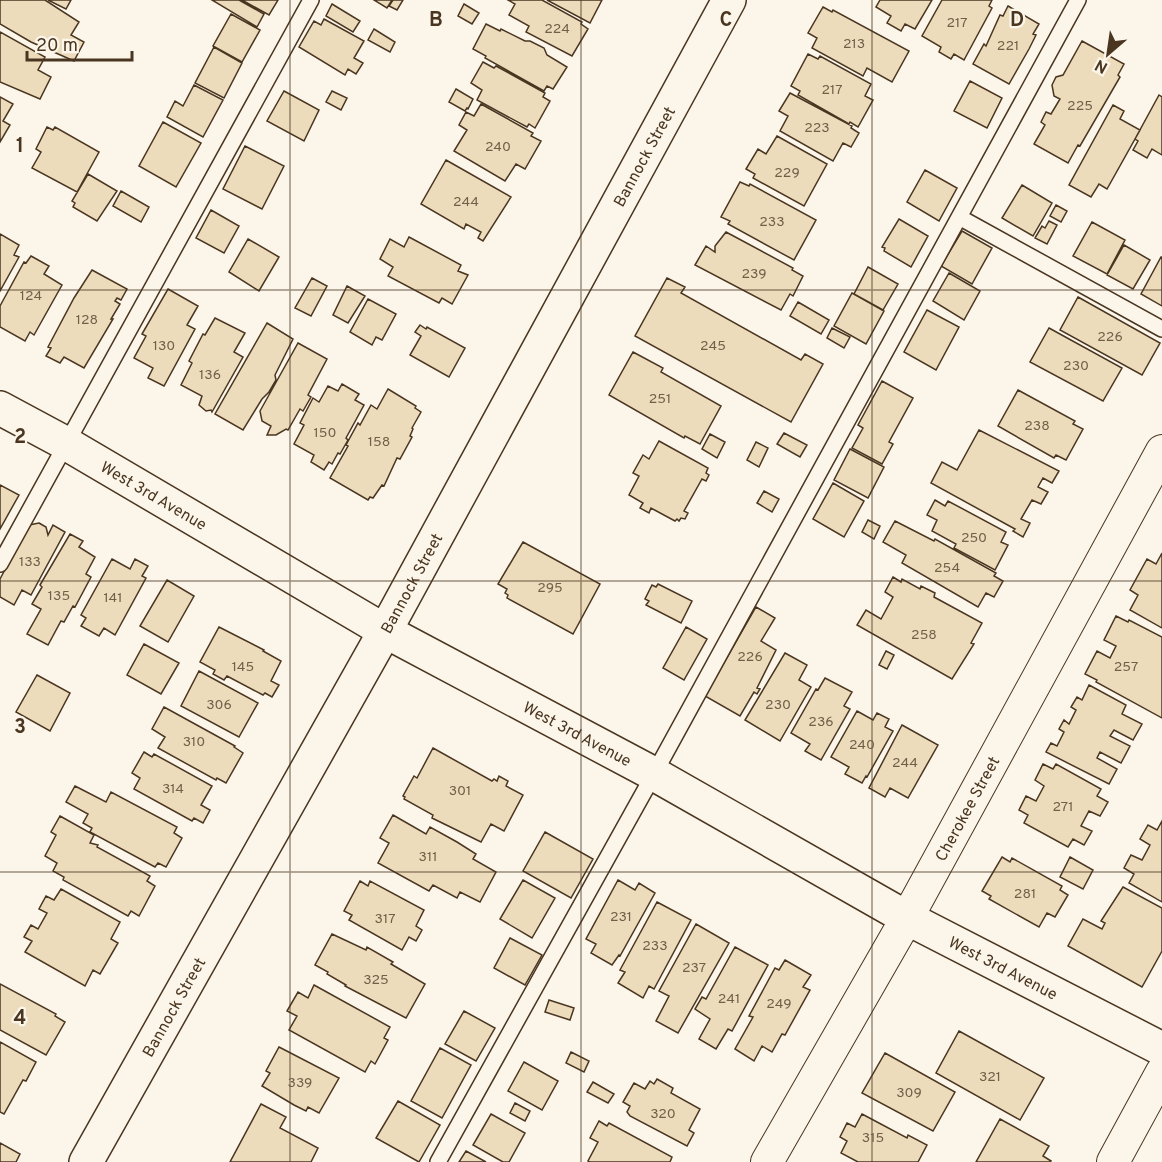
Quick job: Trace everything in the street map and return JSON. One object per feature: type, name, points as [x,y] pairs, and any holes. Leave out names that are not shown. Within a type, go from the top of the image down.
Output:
[{"type":"street","name":"Bannock Street","points":[[86,1162],[385,631],[729,0]]},
{"type":"street","name":"West 3rd Avenue","points":[[0,408],[67,444],[385,631],[654,774],[907,918],[1162,1049]]},
{"type":"street","name":"Cherokee Street","points":[[767,1162],[907,918],[1162,451]]},
{"type":"street","points":[[1113,1162],[1162,1072]]},
{"type":"lane","points":[[0,564],[311,0]]},
{"type":"lane","points":[[438,1162],[654,774],[1078,0]]},
{"type":"lane","points":[[959,217],[1162,329]]},
{"type":"building","points":[[0,0],[45,0],[79,22],[71,35],[84,42],[74,61],[31,42],[0,24]]},
{"type":"building","points":[[48,0],[71,0],[66,9]]},
{"type":"building","points":[[212,0],[239,0],[264,14],[257,27]]},
{"type":"building","points":[[242,0],[278,0],[269,15]]},
{"type":"building","points":[[374,0],[392,0],[387,8]]},
{"type":"building","points":[[393,0],[403,0],[397,10],[389,6]]},
{"type":"building","points":[[508,0],[542,0],[582,22],[581,24],[588,29],[572,56],[526,32],[529,26],[509,15],[515,4]]},
{"type":"building","points":[[547,0],[602,0],[590,23]]},
{"type":"building","points":[[880,0],[932,0],[915,29],[905,24],[901,31],[887,23],[891,16],[876,7]]},
{"type":"building","points":[[942,0],[992,0],[989,6],[992,8],[964,60],[954,54],[951,59],[939,52],[941,47],[922,36]]},
{"type":"building","points":[[332,4],[360,21],[353,32],[326,16]]},
{"type":"building","points":[[464,4],[479,13],[472,24],[458,16]]},
{"type":"building","points":[[1008,6],[1039,24],[1033,34],[1036,35],[1029,49],[1009,84],[973,64],[984,44],[986,46],[1000,15],[1003,16]]},
{"type":"building","points":[[823,7],[832,12],[833,10],[909,51],[892,82],[867,68],[863,76],[812,48],[817,38],[808,33]]},
{"type":"building","points":[[231,14],[260,30],[242,62],[213,46]]},
{"type":"building","points":[[324,19],[364,41],[354,58],[363,63],[356,74],[348,69],[345,75],[299,47],[314,21],[321,25]]},
{"type":"building","points":[[486,24],[544,48],[547,55],[567,67],[553,89],[547,86],[544,91],[473,49]]},
{"type":"building","points":[[374,29],[395,42],[390,52],[368,40]]},
{"type":"building","points":[[0,32],[45,57],[38,70],[51,77],[40,99],[0,82]]},
{"type":"building","points":[[1082,41],[1124,64],[1118,75],[1120,77],[1068,163],[1034,144],[1045,125],[1041,122],[1046,112],[1051,114],[1060,99],[1054,96],[1052,85],[1056,77],[1063,75]]},
{"type":"building","points":[[214,47],[242,63],[224,98],[195,83]]},
{"type":"building","points":[[808,54],[818,59],[820,56],[871,84],[865,96],[873,100],[858,127],[798,95],[800,91],[791,86]]},
{"type":"building","points":[[483,62],[494,68],[496,66],[545,93],[543,97],[550,101],[535,128],[529,124],[527,127],[477,100],[482,90],[471,83]]},
{"type":"building","points":[[970,81],[1002,98],[987,128],[954,111]]},
{"type":"building","points":[[194,85],[223,100],[203,137],[167,117],[175,101],[183,106]]},
{"type":"building","points":[[456,89],[473,99],[465,111],[449,102]]},
{"type":"building","points":[[284,91],[319,110],[304,141],[267,121]]},
{"type":"building","points":[[332,91],[347,98],[341,110],[326,102]]},
{"type":"building","points":[[790,93],[852,126],[851,128],[859,133],[851,147],[843,143],[833,161],[780,131],[788,116],[779,111]]},
{"type":"building","points":[[1159,95],[1162,97],[1162,155],[1152,149],[1147,158],[1133,150],[1138,141],[1135,139]]},
{"type":"building","points":[[0,97],[13,104],[3,121],[10,125],[0,142]]},
{"type":"building","points":[[481,104],[533,133],[531,136],[541,141],[525,169],[516,164],[505,181],[454,151],[467,130],[459,125],[466,112],[474,116]]},
{"type":"building","points":[[1113,105],[1124,111],[1120,119],[1140,130],[1107,189],[1099,184],[1091,197],[1069,185]]},
{"type":"building","points":[[163,122],[201,143],[176,187],[139,166]]},
{"type":"building","points":[[47,127],[53,130],[55,127],[99,152],[77,192],[32,168],[41,152],[36,149]]},
{"type":"building","points":[[777,136],[827,164],[804,206],[753,178],[755,174],[746,169],[758,149],[766,154]]},
{"type":"building","points":[[245,146],[284,166],[262,209],[223,189]]},
{"type":"building","points":[[446,160],[511,197],[483,241],[478,238],[481,232],[466,224],[464,229],[421,204]]},
{"type":"building","points":[[925,170],[957,188],[939,221],[907,202]]},
{"type":"building","points":[[88,174],[117,191],[97,221],[73,207],[75,203],[72,201]]},
{"type":"building","points":[[740,182],[749,186],[750,184],[816,220],[794,260],[728,224],[730,221],[721,217]]},
{"type":"building","points":[[1022,185],[1052,203],[1033,236],[1002,218]]},
{"type":"building","points":[[121,191],[149,207],[141,222],[113,206]]},
{"type":"building","points":[[1056,205],[1067,211],[1061,222],[1050,216]]},
{"type":"building","points":[[211,210],[239,226],[224,253],[196,238]]},
{"type":"building","points":[[899,219],[928,236],[911,267],[884,251],[885,248],[882,247]]},
{"type":"building","points":[[1049,221],[1057,225],[1047,244],[1035,238],[1042,226],[1045,228]]},
{"type":"building","points":[[1092,222],[1125,240],[1107,274],[1073,256]]},
{"type":"building","points":[[962,231],[992,248],[972,284],[941,266]]},
{"type":"building","points":[[726,232],[793,268],[792,270],[803,276],[793,296],[790,294],[781,310],[695,265],[706,246],[715,252],[715,246]]},
{"type":"building","points":[[0,234],[19,245],[14,255],[19,257],[0,291]]},
{"type":"building","points":[[409,237],[461,265],[458,271],[468,275],[452,304],[442,298],[439,303],[388,276],[393,267],[380,259],[390,239],[404,247]]},
{"type":"building","points":[[248,239],[279,257],[259,291],[229,272]]},
{"type":"building","points":[[1124,245],[1150,260],[1133,289],[1107,275]]},
{"type":"building","points":[[31,256],[49,266],[44,274],[62,285],[34,335],[30,332],[25,341],[0,327],[0,306],[24,262],[26,263]]},
{"type":"building","points":[[1162,257],[1162,306],[1141,294]]},
{"type":"building","points":[[868,267],[898,284],[883,310],[854,294]]},
{"type":"building","points":[[92,270],[127,289],[121,300],[117,298],[115,301],[120,304],[84,368],[64,357],[60,363],[46,356],[51,348],[48,347]]},
{"type":"building","points":[[949,273],[980,291],[964,320],[933,301]]},
{"type":"building","points":[[312,278],[327,286],[311,316],[295,308]]},
{"type":"building","points":[[667,278],[685,287],[681,293],[801,360],[805,354],[823,364],[791,422],[635,336]]},
{"type":"building","points":[[347,286],[365,296],[348,323],[333,315]]},
{"type":"building","points":[[168,289],[198,306],[187,325],[195,329],[164,386],[148,378],[153,368],[134,358],[146,336],[142,334]]},
{"type":"building","points":[[852,293],[884,311],[866,344],[834,326]]},
{"type":"building","points":[[1078,297],[1160,343],[1142,375],[1060,330]]},
{"type":"building","points":[[368,299],[396,314],[382,340],[376,337],[372,345],[350,332]]},
{"type":"building","points":[[798,302],[829,320],[821,334],[790,316]]},
{"type":"building","points":[[927,310],[959,327],[936,370],[904,352]]},
{"type":"building","points":[[215,318],[245,333],[234,352],[243,357],[212,412],[211,410],[206,411],[199,405],[202,396],[181,385],[192,363],[189,361],[203,334],[205,335]]},
{"type":"building","points":[[267,323],[293,339],[275,375],[276,380],[243,430],[215,414]]},
{"type":"building","points":[[420,325],[465,348],[449,377],[410,355],[421,336],[415,332]]},
{"type":"building","points":[[832,328],[850,337],[844,348],[827,338]]},
{"type":"building","points":[[1049,328],[1122,368],[1103,401],[1030,362]]},
{"type":"building","points":[[298,343],[327,359],[308,395],[311,397],[303,411],[300,409],[288,430],[276,435],[267,435],[271,426],[262,421],[260,411]]},
{"type":"building","points":[[633,352],[663,368],[661,372],[721,406],[700,444],[685,436],[684,438],[609,395]]},
{"type":"building","points":[[882,381],[913,398],[889,442],[893,444],[882,464],[852,448],[863,428],[858,425]]},
{"type":"building","points":[[342,384],[359,394],[355,400],[364,405],[340,454],[338,453],[332,464],[329,462],[324,470],[311,462],[314,455],[294,444],[304,425],[300,423],[313,398],[319,402],[328,386],[338,391]]},
{"type":"building","points":[[388,389],[416,406],[415,408],[421,412],[412,428],[410,436],[412,437],[400,459],[397,458],[384,486],[382,485],[373,498],[370,497],[368,500],[330,478],[358,423],[360,425],[371,405],[377,409]]},
{"type":"building","points":[[1018,390],[1075,421],[1073,424],[1083,429],[1066,460],[1056,455],[1054,458],[998,426]]},
{"type":"building","points":[[979,430],[1059,471],[1052,483],[1043,478],[1038,487],[1048,492],[1041,504],[1032,500],[1021,519],[1030,523],[1023,537],[1013,531],[1015,529],[931,483],[942,462],[957,470]]},
{"type":"building","points":[[784,433],[807,445],[800,457],[777,444]]},
{"type":"building","points":[[710,434],[725,442],[717,458],[702,449]]},
{"type":"building","points":[[659,441],[708,468],[706,473],[709,475],[706,481],[702,479],[684,511],[688,513],[685,519],[681,518],[679,521],[651,508],[649,513],[640,508],[643,503],[629,495],[639,476],[633,473],[643,455],[649,459]]},
{"type":"building","points":[[756,442],[768,448],[759,467],[747,460]]},
{"type":"building","points":[[850,449],[884,467],[868,498],[834,480]]},
{"type":"building","points":[[833,483],[864,501],[844,537],[813,519]]},
{"type":"building","points":[[0,485],[19,495],[0,529]]},
{"type":"building","points":[[764,491],[779,499],[772,512],[757,503]]},
{"type":"building","points":[[935,500],[945,506],[948,501],[1006,532],[1001,542],[1008,545],[995,570],[954,548],[956,544],[932,531],[937,520],[927,515]]},
{"type":"building","points":[[868,520],[880,526],[874,539],[862,532]]},
{"type":"building","points":[[895,521],[934,541],[935,539],[996,573],[994,576],[1003,581],[994,597],[986,593],[978,607],[902,563],[906,555],[883,542]]},
{"type":"building","points":[[39,523],[46,527],[48,535],[53,525],[65,532],[31,595],[22,590],[14,605],[0,597],[0,579],[29,525]]},
{"type":"building","points":[[70,534],[83,541],[79,547],[95,557],[86,574],[91,577],[75,607],[73,606],[64,622],[61,621],[48,645],[27,634],[41,609],[32,604],[42,587],[40,585]]},
{"type":"building","points":[[523,542],[600,584],[573,634],[507,598],[508,595],[505,593],[507,589],[498,584]]},
{"type":"building","points":[[1162,553],[1162,628],[1130,610],[1138,595],[1130,590],[1147,559],[1156,564]]},
{"type":"building","points":[[112,559],[130,569],[135,559],[148,566],[142,576],[146,578],[115,635],[104,628],[99,636],[81,626],[86,618],[81,615]]},
{"type":"building","points":[[893,577],[901,582],[902,579],[920,589],[921,586],[935,593],[934,597],[982,623],[971,643],[974,644],[952,679],[857,625],[866,610],[881,619],[893,597],[885,592]]},
{"type":"building","points":[[167,580],[194,596],[168,642],[140,626]]},
{"type":"building","points":[[658,584],[692,601],[681,623],[646,605],[649,601],[645,599],[652,585],[656,587]]},
{"type":"building","points":[[756,607],[775,618],[761,641],[776,650],[757,688],[760,689],[757,694],[754,692],[740,716],[705,696]]},
{"type":"building","points":[[1116,616],[1162,637],[1162,718],[1085,674],[1097,651],[1110,658],[1116,646],[1104,640]]},
{"type":"building","points":[[219,627],[281,661],[271,681],[279,685],[272,697],[265,693],[263,695],[227,676],[224,680],[213,674],[215,670],[200,662]]},
{"type":"building","points":[[686,627],[707,639],[684,680],[663,668]]},
{"type":"building","points":[[144,644],[179,663],[161,694],[127,675]]},
{"type":"building","points":[[886,651],[894,655],[887,669],[879,665]]},
{"type":"building","points":[[785,653],[807,665],[799,680],[811,687],[780,741],[745,720]]},
{"type":"building","points":[[199,671],[258,703],[239,737],[181,706]]},
{"type":"building","points":[[37,675],[70,693],[50,731],[16,712]]},
{"type":"building","points":[[825,678],[852,692],[844,706],[850,709],[821,760],[805,751],[810,744],[791,733],[816,689],[818,690]]},
{"type":"building","points":[[1089,685],[1126,705],[1122,714],[1142,724],[1133,740],[1114,730],[1110,736],[1130,746],[1121,763],[1100,752],[1097,758],[1117,769],[1109,784],[1046,752],[1051,743],[1057,746],[1064,732],[1059,729],[1064,720],[1069,724],[1076,710],[1071,707],[1077,697],[1082,700]]},
{"type":"building","points":[[164,707],[235,746],[243,753],[226,783],[217,778],[216,780],[158,748],[165,737],[152,729]]},
{"type":"building","points":[[857,711],[873,720],[877,713],[889,719],[885,727],[893,731],[862,783],[845,774],[849,767],[831,757]]},
{"type":"building","points":[[902,725],[938,745],[908,798],[890,788],[885,797],[869,788]]},
{"type":"building","points":[[433,748],[492,781],[494,779],[497,781],[499,776],[508,781],[506,786],[523,795],[504,831],[491,824],[481,842],[432,818],[433,815],[404,799],[403,796],[414,776],[417,778]]},
{"type":"building","points":[[144,752],[152,757],[154,754],[212,786],[201,805],[210,810],[203,823],[194,818],[192,821],[134,789],[140,778],[132,773]]},
{"type":"building","points":[[1043,764],[1053,769],[1056,764],[1101,789],[1097,796],[1108,802],[1100,816],[1089,811],[1081,826],[1092,831],[1084,845],[1073,839],[1068,847],[1024,823],[1028,815],[1019,810],[1026,796],[1036,801],[1044,786],[1035,780]]},
{"type":"building","points":[[75,786],[106,802],[111,792],[177,827],[174,833],[182,838],[166,867],[158,863],[155,867],[90,832],[92,828],[83,823],[88,814],[66,802]]},
{"type":"building","points":[[393,815],[426,834],[430,827],[476,854],[473,859],[496,872],[480,902],[460,892],[457,898],[433,885],[429,891],[378,863],[389,843],[380,838]]},
{"type":"building","points":[[60,816],[94,835],[90,843],[98,845],[97,847],[150,876],[147,881],[155,886],[139,916],[131,911],[128,916],[63,880],[64,877],[53,871],[57,863],[45,856],[56,835],[51,832]]},
{"type":"building","points":[[1162,821],[1162,902],[1129,883],[1134,874],[1124,868],[1131,855],[1142,860],[1150,845],[1140,839],[1148,825],[1157,830]]},
{"type":"building","points":[[545,832],[593,859],[571,898],[523,871]]},
{"type":"building","points":[[1002,857],[1010,862],[1012,858],[1062,886],[1060,890],[1068,895],[1055,917],[1047,913],[1039,927],[989,899],[991,896],[982,891]]},
{"type":"building","points":[[1070,857],[1093,870],[1083,889],[1060,877]]},
{"type":"building","points":[[523,880],[555,898],[532,938],[500,919]]},
{"type":"building","points":[[618,880],[635,890],[639,883],[655,893],[620,956],[612,965],[591,953],[596,944],[586,939]]},
{"type":"building","points":[[360,881],[368,886],[370,881],[424,910],[416,926],[422,930],[416,941],[409,937],[402,950],[349,920],[352,915],[344,911]]},
{"type":"building","points":[[1123,887],[1162,908],[1162,951],[1142,987],[1068,946],[1083,919],[1102,929],[1105,923],[1101,921]]},
{"type":"building","points":[[61,889],[120,922],[111,939],[118,943],[100,974],[93,970],[85,986],[25,952],[32,941],[24,937],[31,925],[38,929],[47,913],[39,909],[46,896],[54,900]]},
{"type":"building","points":[[657,902],[691,920],[654,989],[649,986],[643,998],[618,983],[625,972],[620,970]]},
{"type":"building","points":[[696,924],[729,943],[678,1033],[656,1021],[669,996],[659,991]]},
{"type":"building","points":[[332,934],[366,950],[367,947],[425,984],[406,1018],[345,986],[315,965]]},
{"type":"building","points":[[510,938],[542,955],[525,985],[494,968]]},
{"type":"building","points":[[735,947],[768,965],[732,1031],[728,1029],[716,1049],[699,1039],[710,1019],[695,1009],[702,997],[706,999]]},
{"type":"building","points":[[785,960],[811,975],[803,987],[810,990],[785,1035],[782,1034],[772,1052],[762,1046],[754,1061],[735,1049],[753,1017],[749,1016],[775,968],[779,970]]},
{"type":"building","points":[[0,984],[56,1014],[55,1016],[65,1022],[46,1055],[0,1030]]},
{"type":"building","points":[[314,985],[390,1027],[384,1038],[388,1040],[375,1064],[371,1061],[365,1072],[289,1030],[297,1016],[287,1011],[298,992],[308,998]]},
{"type":"building","points":[[549,1000],[574,1008],[570,1020],[545,1012]]},
{"type":"building","points":[[464,1011],[495,1028],[476,1061],[445,1044]]},
{"type":"building","points":[[959,1031],[1044,1078],[1020,1120],[936,1073]]},
{"type":"building","points":[[0,1042],[36,1062],[4,1114],[0,1112]]},
{"type":"building","points":[[279,1047],[339,1078],[319,1113],[308,1107],[306,1111],[262,1086],[270,1073],[266,1071]]},
{"type":"building","points":[[440,1048],[471,1065],[442,1118],[411,1101]]},
{"type":"building","points":[[571,1052],[589,1061],[584,1072],[566,1063]]},
{"type":"building","points":[[885,1053],[955,1092],[933,1131],[862,1093]]},
{"type":"building","points":[[524,1062],[558,1081],[542,1110],[508,1091]]},
{"type":"building","points":[[657,1079],[673,1088],[671,1093],[700,1109],[689,1130],[694,1133],[687,1146],[630,1116],[627,1112],[630,1106],[623,1102],[634,1083],[645,1089],[650,1081],[654,1084]]},
{"type":"building","points":[[593,1082],[614,1094],[608,1103],[587,1092]]},
{"type":"building","points":[[398,1101],[440,1125],[419,1162],[376,1138]]},
{"type":"building","points":[[515,1103],[530,1111],[525,1121],[510,1113]]},
{"type":"building","points":[[261,1104],[286,1117],[280,1128],[318,1148],[311,1162],[230,1162]]},
{"type":"building","points":[[491,1114],[525,1133],[509,1162],[503,1162],[473,1145]]},
{"type":"building","points":[[862,1114],[907,1138],[908,1135],[927,1145],[918,1162],[858,1162],[841,1153],[847,1141],[840,1137],[847,1123],[855,1127]]},
{"type":"building","points":[[1000,1119],[1049,1146],[1043,1156],[1051,1161],[976,1162]]},
{"type":"building","points":[[599,1121],[607,1126],[609,1123],[672,1157],[670,1162],[588,1161],[598,1142],[590,1138]]},
{"type":"building","points":[[0,1143],[20,1154],[16,1162],[0,1162]]},
{"type":"building","points":[[466,1151],[486,1162],[459,1162]]}]
